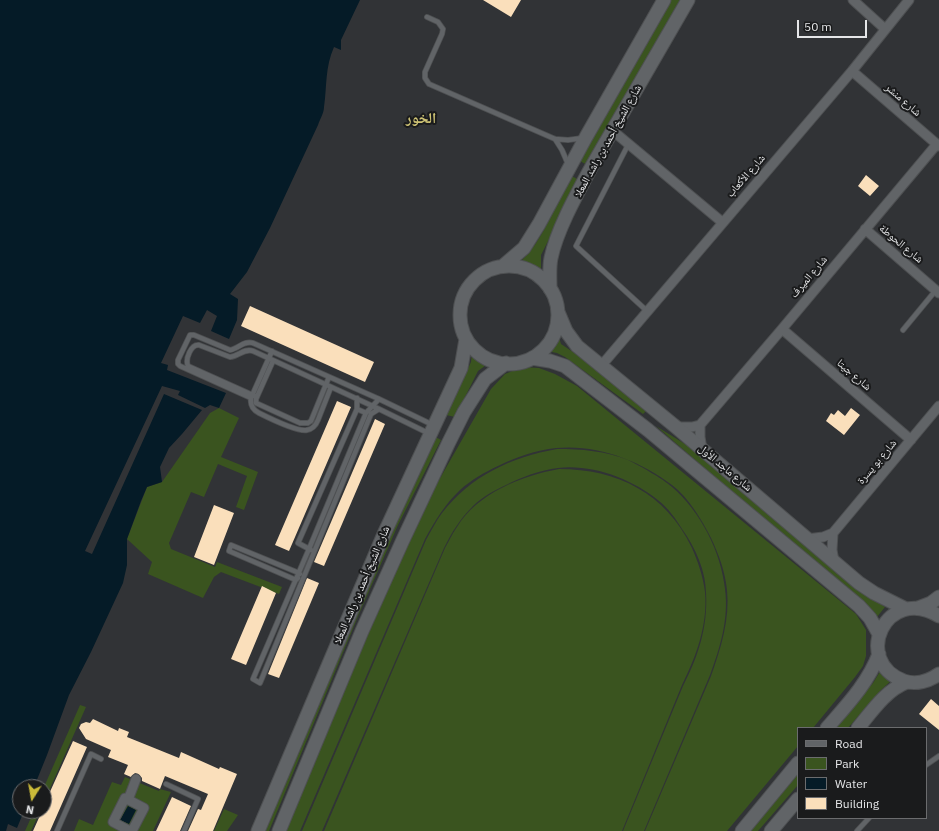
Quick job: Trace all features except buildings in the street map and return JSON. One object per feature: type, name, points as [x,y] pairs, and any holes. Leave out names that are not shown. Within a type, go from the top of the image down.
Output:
[{"type":"main road","name":"شارع الشيخ أحمد بن راشد المعلا","points":[[503,266],[524,248],[539,224],[586,137],[664,0]]},
{"type":"main road","name":"شارع الشيخ أحمد بن راشد المعلا","points":[[550,289],[551,258],[577,194],[688,0]]},
{"type":"main road","points":[[503,266],[521,267],[538,275],[550,289],[554,296],[558,312],[555,331],[546,347],[532,358],[523,362],[506,364],[490,360],[476,351],[466,339],[460,324],[460,308],[464,292],[474,280],[487,270],[503,266]]},
{"type":"main road","name":"شارع ماجد الأول","points":[[558,312],[566,331],[577,346],[676,427],[859,583],[874,593],[912,608],[929,610],[939,616]]},
{"type":"main road","name":"شارع الشيخ أحمد بن راشد المعلا","points":[[258,831],[381,541],[461,368],[466,339]]},
{"type":"main road","name":"شارع ماجد الأول","points":[[532,358],[550,361],[565,366],[648,430],[859,606],[870,618],[879,634]]},
{"type":"main road","name":"شارع الشيخ أحمد بن راشد المعلا","points":[[280,831],[362,631],[448,444],[464,412],[485,379],[506,364]]},
{"type":"main road","points":[[907,682],[889,672],[883,664],[879,654],[879,634],[885,623],[894,614],[931,603],[939,597]]},
{"type":"main road","points":[[828,727],[863,685],[879,654]]},
{"type":"main road","points":[[859,727],[898,685],[907,682],[925,681],[937,677]]},
{"type":"main road","points":[[742,831],[797,764]]},
{"type":"main road","points":[[771,831],[797,800]]},
{"type":"street","points":[[853,0],[885,29]]},
{"type":"street","name":"شارع الأكعاب","points":[[601,366],[647,310],[852,71],[909,0]]},
{"type":"street","name":"شارع منشر","points":[[852,71],[938,145]]},
{"type":"street","points":[[613,131],[722,222]]},
{"type":"street","name":"شارع الميرف","points":[[700,425],[865,229],[938,145]]},
{"type":"street","name":"شارع الحوطة","points":[[865,229],[938,291]]},
{"type":"street","name":"شارع جيتا","points":[[782,329],[911,440]]},
{"type":"street","name":"شارع بو يسرة","points":[[833,533],[939,406]]},
{"type":"street","points":[[676,427],[692,427],[700,425],[702,449]]},
{"type":"street","points":[[808,538],[823,537],[833,533],[832,550],[834,561]]},
{"type":"street","points":[[128,800],[136,779]]},
{"type":"street","points":[[125,798],[144,808],[130,831],[113,822],[125,798]]},
{"type":"lane","points":[[427,17],[438,22],[443,29],[425,72],[427,82],[555,139],[574,140],[586,137]]},
{"type":"lane","points":[[555,139],[562,150],[569,169]]},
{"type":"lane","points":[[629,143],[576,246],[647,310]]},
{"type":"lane","points":[[903,330],[938,291]]},
{"type":"lane","points":[[253,396],[180,366],[178,364],[178,360],[187,338],[190,335],[194,335],[230,350],[250,342],[379,399],[432,430]]},
{"type":"lane","points":[[329,377],[326,385],[311,421],[304,424],[258,405],[253,396],[188,366],[187,359],[192,347],[196,344],[230,357],[249,350],[326,385],[357,398],[379,409],[432,430]]},
{"type":"lane","points":[[253,396],[272,351]]},
{"type":"lane","points":[[273,361],[250,402],[253,409],[259,413],[300,431],[312,429],[316,425],[331,387]]},
{"type":"lane","points":[[312,551],[298,543],[358,409],[357,398]]},
{"type":"lane","points":[[379,399],[366,413],[312,551],[306,574],[300,578],[260,683],[253,679],[300,578],[312,551],[371,414],[379,409]]},
{"type":"lane","points":[[358,409],[366,413]]},
{"type":"lane","points":[[231,545],[300,578],[229,551],[231,545]]},
{"type":"lane","points":[[57,831],[91,754],[101,759]]},
{"type":"lane","points":[[927,764],[939,756]]},
{"type":"lane","points":[[166,784],[198,799],[184,831]]},
{"type":"lane","points":[[857,831],[867,819]]},
{"type":"green space","points":[[670,0],[680,0],[587,165],[580,161]]},
{"type":"green space","points":[[570,175],[579,180],[541,255],[541,271],[528,263],[521,261],[536,244]]},
{"type":"green space","points":[[559,337],[561,344],[612,378],[648,409],[643,414],[565,357],[557,353],[547,351]]},
{"type":"green space","points":[[472,352],[482,361],[489,363],[478,371],[455,417],[446,415],[471,362]]},
{"type":"green space","points":[[522,367],[539,368],[555,374],[577,386],[856,614],[866,630],[866,656],[863,666],[814,727],[797,727],[797,747],[727,831],[645,831],[711,676],[724,633],[728,601],[726,583],[719,557],[711,538],[694,509],[684,496],[672,485],[646,468],[632,461],[602,451],[571,447],[534,452],[488,471],[464,486],[441,513],[425,539],[300,831],[284,831],[403,543],[491,389],[505,374]]},
{"type":"green space","points":[[219,408],[239,418],[221,457],[258,472],[244,510],[236,507],[247,476],[218,464],[204,497],[191,492],[169,543],[171,549],[215,567],[217,562],[282,587],[279,594],[221,572],[214,577],[203,598],[148,574],[152,562],[127,539],[147,487],[162,482],[210,413]]},
{"type":"green space","points":[[656,426],[693,449],[849,583],[885,607],[877,617]]},
{"type":"green space","points":[[434,436],[441,440],[398,525],[359,614],[269,831],[260,831]]},
{"type":"green space","points":[[557,449],[575,449],[611,454],[628,460],[645,469],[672,487],[692,508],[708,534],[723,575],[726,611],[723,633],[717,654],[710,675],[644,831],[623,831],[697,653],[704,630],[706,585],[702,568],[695,551],[687,536],[666,507],[648,493],[624,480],[598,471],[571,467],[551,469],[518,479],[489,494],[468,511],[460,521],[444,548],[322,831],[302,831],[426,540],[442,513],[453,500],[466,489],[493,470],[524,457]]},
{"type":"green space","points":[[559,469],[580,470],[620,479],[638,488],[654,499],[668,512],[681,529],[692,548],[700,569],[704,586],[705,617],[696,652],[622,831],[324,831],[445,548],[455,530],[466,515],[488,496],[516,481]]},
{"type":"green space","points":[[881,670],[893,679],[881,690],[849,727],[835,727],[873,683]]},
{"type":"green space","points":[[80,705],[86,707],[52,784],[52,779],[48,779]]},
{"type":"green space","points":[[797,771],[797,786],[758,831],[746,831]]},
{"type":"green space","points":[[125,777],[159,791],[160,789],[171,792],[153,831],[74,831],[79,819],[93,825],[112,782],[121,785]]},
{"type":"green space","points":[[224,809],[238,815],[227,831],[214,831]]},
{"type":"green space","points":[[30,819],[36,819],[31,831],[25,831]]},
{"type":"water","points":[[0,0],[360,0],[341,40],[341,50],[334,47],[331,54],[323,114],[270,228],[247,272],[230,294],[238,299],[237,320],[229,339],[211,331],[217,316],[207,310],[200,323],[183,316],[161,363],[168,365],[167,370],[226,393],[219,408],[210,405],[205,408],[178,395],[180,391],[162,386],[85,551],[92,554],[164,394],[202,410],[169,448],[160,467],[162,482],[147,487],[127,539],[127,565],[123,583],[69,695],[37,779],[12,779],[12,819],[21,819],[17,828],[8,824],[6,831],[0,831]]},
{"type":"water","points":[[128,806],[136,810],[129,824],[120,820]]},
{"type":"district","name":"الخور","points":[[421,119]]}]
